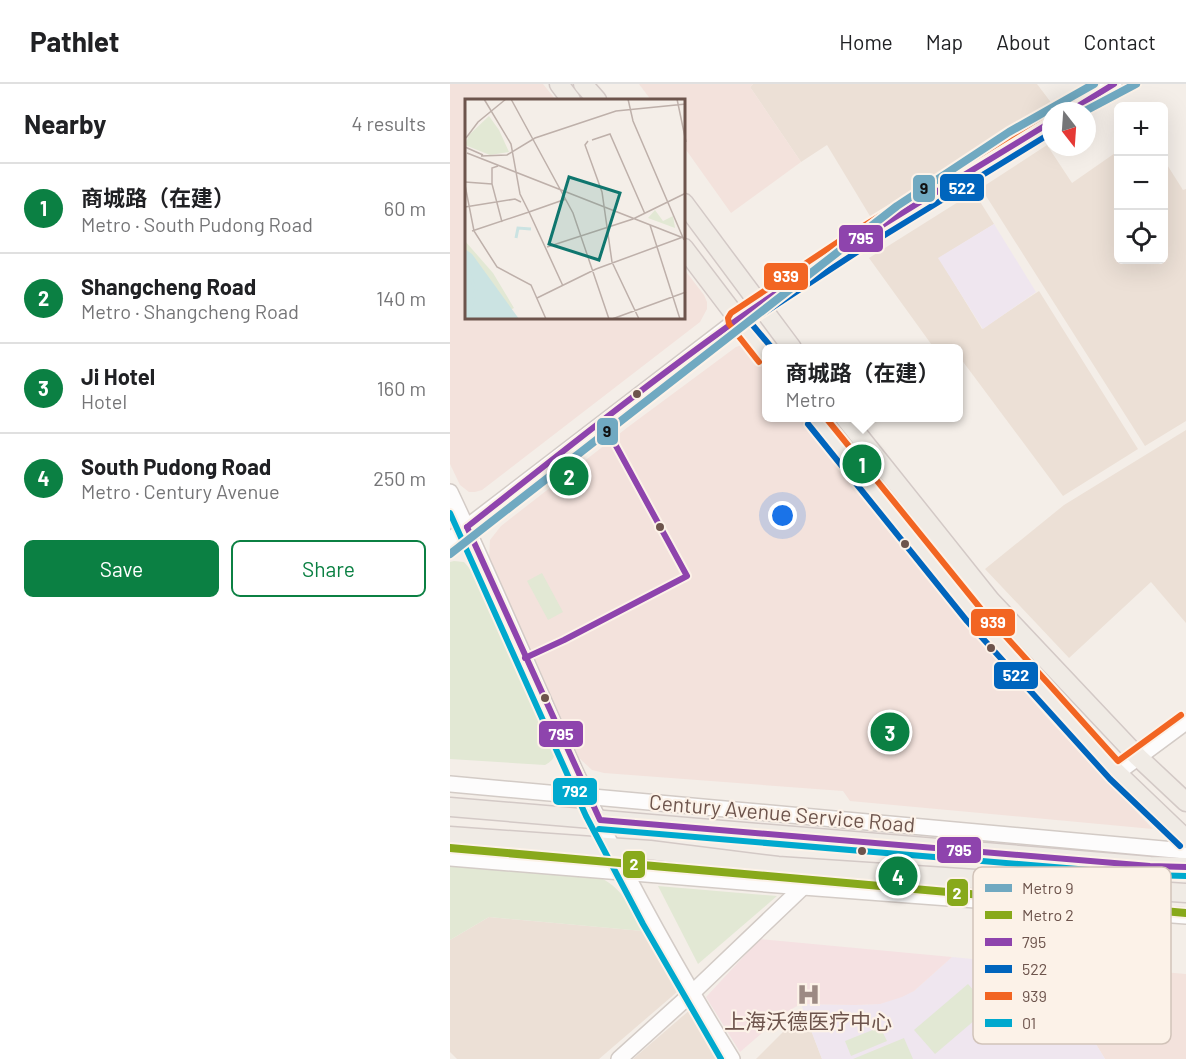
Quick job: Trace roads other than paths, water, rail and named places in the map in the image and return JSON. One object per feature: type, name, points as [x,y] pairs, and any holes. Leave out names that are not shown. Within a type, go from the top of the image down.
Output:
[{"type":"main road","points":[[559,84],[570,99]]},
{"type":"main road","points":[[568,84],[578,99]]},
{"type":"main road","points":[[583,84],[596,99]]},
{"type":"main road","points":[[597,84],[608,99]]},
{"type":"main road","points":[[686,206],[789,344]]},
{"type":"main road","points":[[686,251],[762,351]]},
{"type":"main road","points":[[819,422],[974,615],[1117,773],[1186,838]]},
{"type":"main road","points":[[849,422],[991,601],[1138,757],[1186,802]]},
{"type":"main road","points":[[450,807],[1150,866],[1186,867]]},
{"type":"main road","points":[[450,836],[613,847],[778,866],[973,879]]},
{"type":"main road","points":[[1171,892],[1186,893]]},
{"type":"street","points":[[1085,102],[1114,84]]},
{"type":"street","points":[[450,540],[737,320],[852,244],[1042,128]]},
{"type":"street","points":[[450,492],[588,796],[625,872],[691,994],[732,1059]]},
{"type":"street","points":[[1117,773],[1186,722]]},
{"type":"street","name":"Century Avenue Service Road","points":[[450,784],[1186,852]]},
{"type":"street","points":[[450,858],[973,900]]},
{"type":"street","points":[[778,866],[803,887]]},
{"type":"street","points":[[619,1059],[803,887]]},
{"type":"street","points":[[1171,915],[1186,916]]},
{"type":"metro line","name":"9","points":[[450,554],[897,206],[1009,132],[1094,84]]},
{"type":"metro line","name":"9","points":[[1096,105],[1136,84]]},
{"type":"metro line","name":"2","points":[[450,848],[973,894]]},
{"type":"metro line","name":"2","points":[[1171,912],[1186,913]]},
{"type":"place","name":"商城路（在建）","points":[[862,464]]},
{"type":"place","name":"Shangcheng Road","points":[[569,476]]},
{"type":"place","name":"Ji Hotel","points":[[890,732]]},
{"type":"place","name":"South Pudong Road","points":[[898,876]]},
{"type":"place","name":"上海沃德医疗中心","points":[[808,994]]}]
